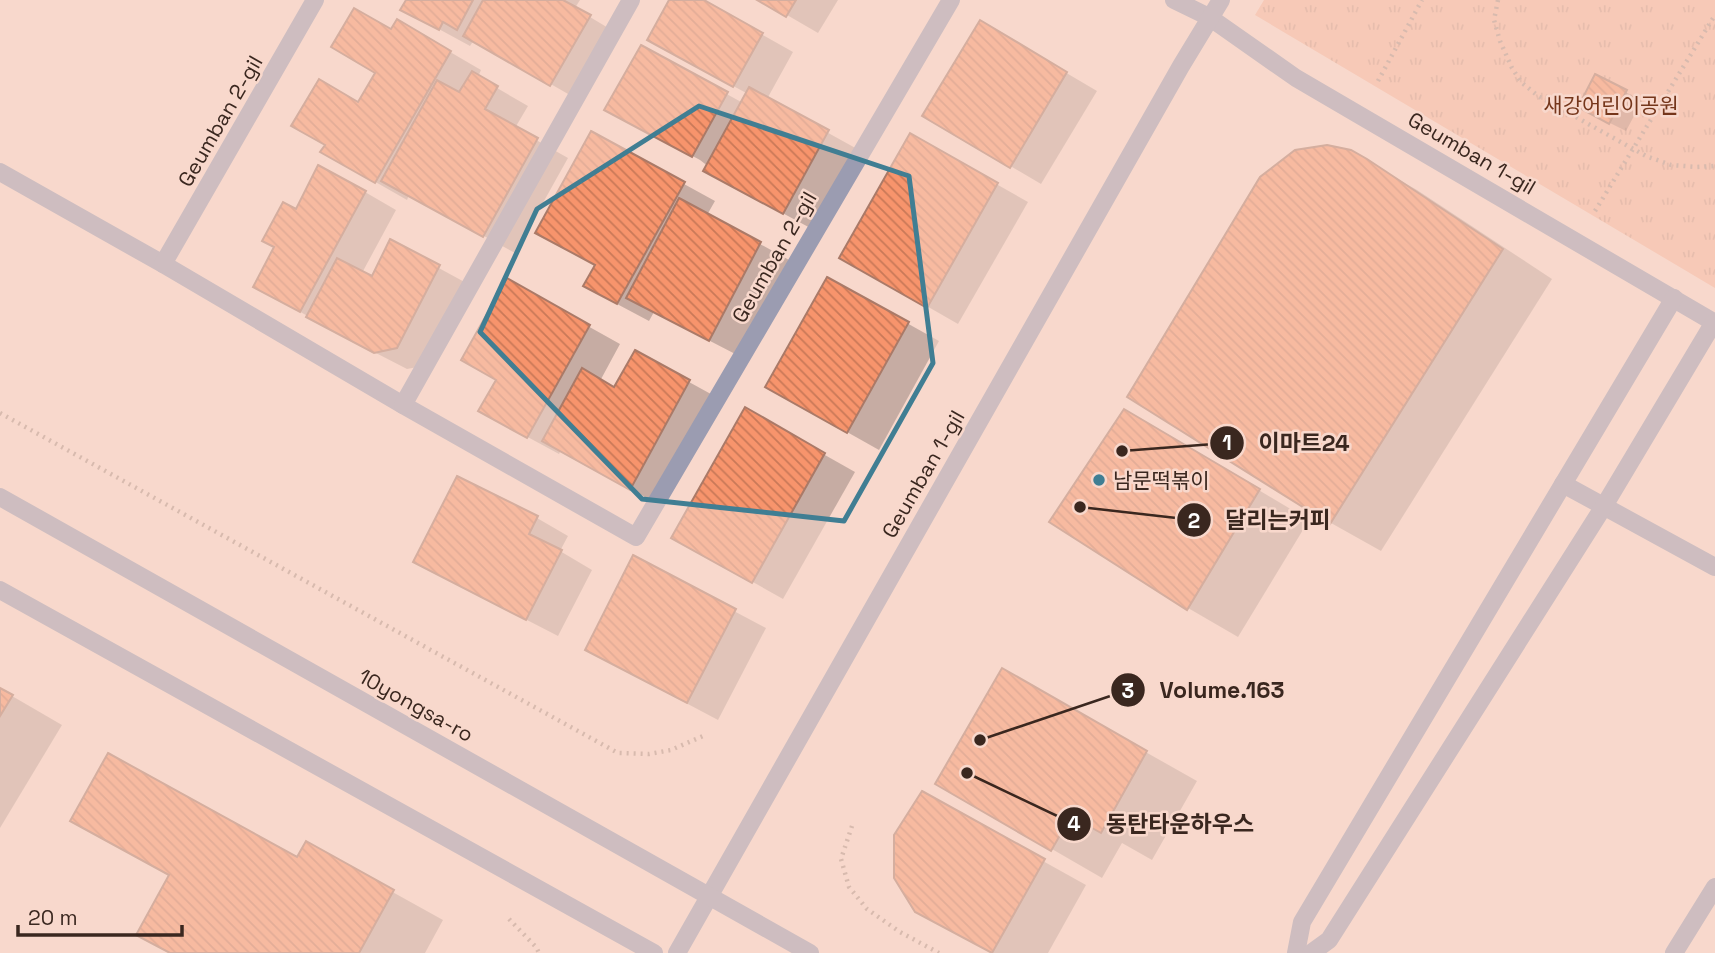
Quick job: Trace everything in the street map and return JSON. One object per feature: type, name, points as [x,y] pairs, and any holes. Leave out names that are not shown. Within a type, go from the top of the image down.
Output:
[{"type":"street","name":"Geumban 2-gil","points":[[163,264],[315,0]]},
{"type":"street","points":[[0,172],[403,405],[631,0]]},
{"type":"street","name":"Geumban 2-gil","points":[[403,405],[636,537],[951,0]]},
{"type":"street","points":[[1174,0],[1209,18]]},
{"type":"street","name":"Geumban 1-gil","points":[[677,953],[1221,0]]},
{"type":"street","name":"Geumban 1-gil","points":[[1209,18],[1296,78],[1715,323]]},
{"type":"street","points":[[1296,953],[1302,922],[1674,298]]},
{"type":"street","points":[[1311,953],[1329,940],[1604,506],[1715,323]]},
{"type":"street","points":[[1563,484],[1715,567]]},
{"type":"street","name":"10yongsa-ro","points":[[0,497],[810,953]]},
{"type":"street","points":[[0,590],[654,953]]},
{"type":"street","points":[[1674,953],[1715,887]]},
{"type":"path","points":[[1378,82],[1422,0]]},
{"type":"path","points":[[1497,0],[1494,20],[1511,68],[1521,82],[1538,96],[1646,156],[1671,165],[1715,166]]},
{"type":"path","points":[[1595,212],[1715,15]]},
{"type":"path","points":[[0,413],[618,753],[649,754],[671,750],[703,736]]},
{"type":"path","points":[[852,825],[841,859],[849,887],[867,909],[900,932],[939,953]]},
{"type":"highlighted area","points":[[699,106],[909,176],[933,363],[844,521],[642,499],[480,332],[537,209]]},
{"type":"green space","name":"새강어린이공원","points":[[1264,0],[1715,0],[1715,288],[1255,15]]},
{"type":"building","points":[[406,0],[473,0],[457,30],[443,22],[439,30],[400,10]]},
{"type":"building","points":[[483,0],[563,0],[591,15],[550,86],[463,36]]},
{"type":"building","points":[[669,0],[704,0],[763,33],[733,87],[647,40]]},
{"type":"building","points":[[757,0],[796,0],[786,17]]},
{"type":"building","points":[[354,8],[391,29],[397,19],[451,51],[375,183],[320,152],[325,145],[291,126],[319,79],[358,102],[375,73],[331,47]]},
{"type":"building","points":[[980,20],[1067,72],[1010,168],[922,116]]},
{"type":"building","points":[[641,45],[728,92],[692,157],[604,110]]},
{"type":"building","points":[[472,71],[498,86],[485,109],[538,138],[483,237],[381,181],[437,80],[459,92]]},
{"type":"building","points":[[1595,74],[1627,90],[1609,124],[1578,107]]},
{"type":"building","points":[[749,87],[829,130],[783,214],[703,171]]},
{"type":"building","points":[[591,131],[685,182],[617,304],[583,286],[595,265],[535,233]]},
{"type":"building","points":[[910,133],[998,183],[927,308],[839,258]]},
{"type":"building","points":[[1327,145],[1351,150],[1367,159],[1503,249],[1330,524],[1127,397],[1260,177],[1295,150]]},
{"type":"building","points":[[318,165],[366,191],[300,312],[253,287],[274,247],[262,241],[283,202],[296,209]]},
{"type":"building","points":[[679,198],[761,242],[709,341],[626,298]]},
{"type":"building","points":[[390,239],[440,265],[397,348],[374,353],[306,317],[337,258],[372,276]]},
{"type":"building","points":[[827,277],[909,322],[847,433],[765,387]]},
{"type":"building","points":[[507,278],[590,325],[527,438],[478,411],[496,380],[461,360]]},
{"type":"building","points":[[635,350],[690,380],[630,490],[542,441],[582,368],[614,387]]},
{"type":"building","points":[[745,407],[825,453],[752,583],[671,538]]},
{"type":"building","points":[[1124,409],[1260,489],[1187,610],[1049,522]]},
{"type":"building","points":[[457,476],[538,516],[529,534],[562,550],[526,620],[413,562]]},
{"type":"building","points":[[633,555],[736,609],[687,703],[585,650]]},
{"type":"building","points":[[1002,668],[1147,751],[1101,833],[1071,816],[1051,851],[935,784]]},
{"type":"building","points":[[0,688],[13,695],[0,716]]},
{"type":"building","points":[[108,753],[297,857],[306,841],[394,890],[359,953],[170,953],[136,935],[169,875],[70,821]]},
{"type":"building","points":[[922,791],[1045,859],[992,953],[915,912],[894,878],[894,835]]},
{"type":"place","name":"이마트24","points":[[1122,451]]},
{"type":"place","name":"남문떡볶이","points":[[1099,480]]},
{"type":"place","name":"달리는커피","points":[[1080,507]]},
{"type":"place","name":"Volume.163","points":[[980,740]]},
{"type":"place","name":"동탄타운하우스","points":[[967,773]]}]
